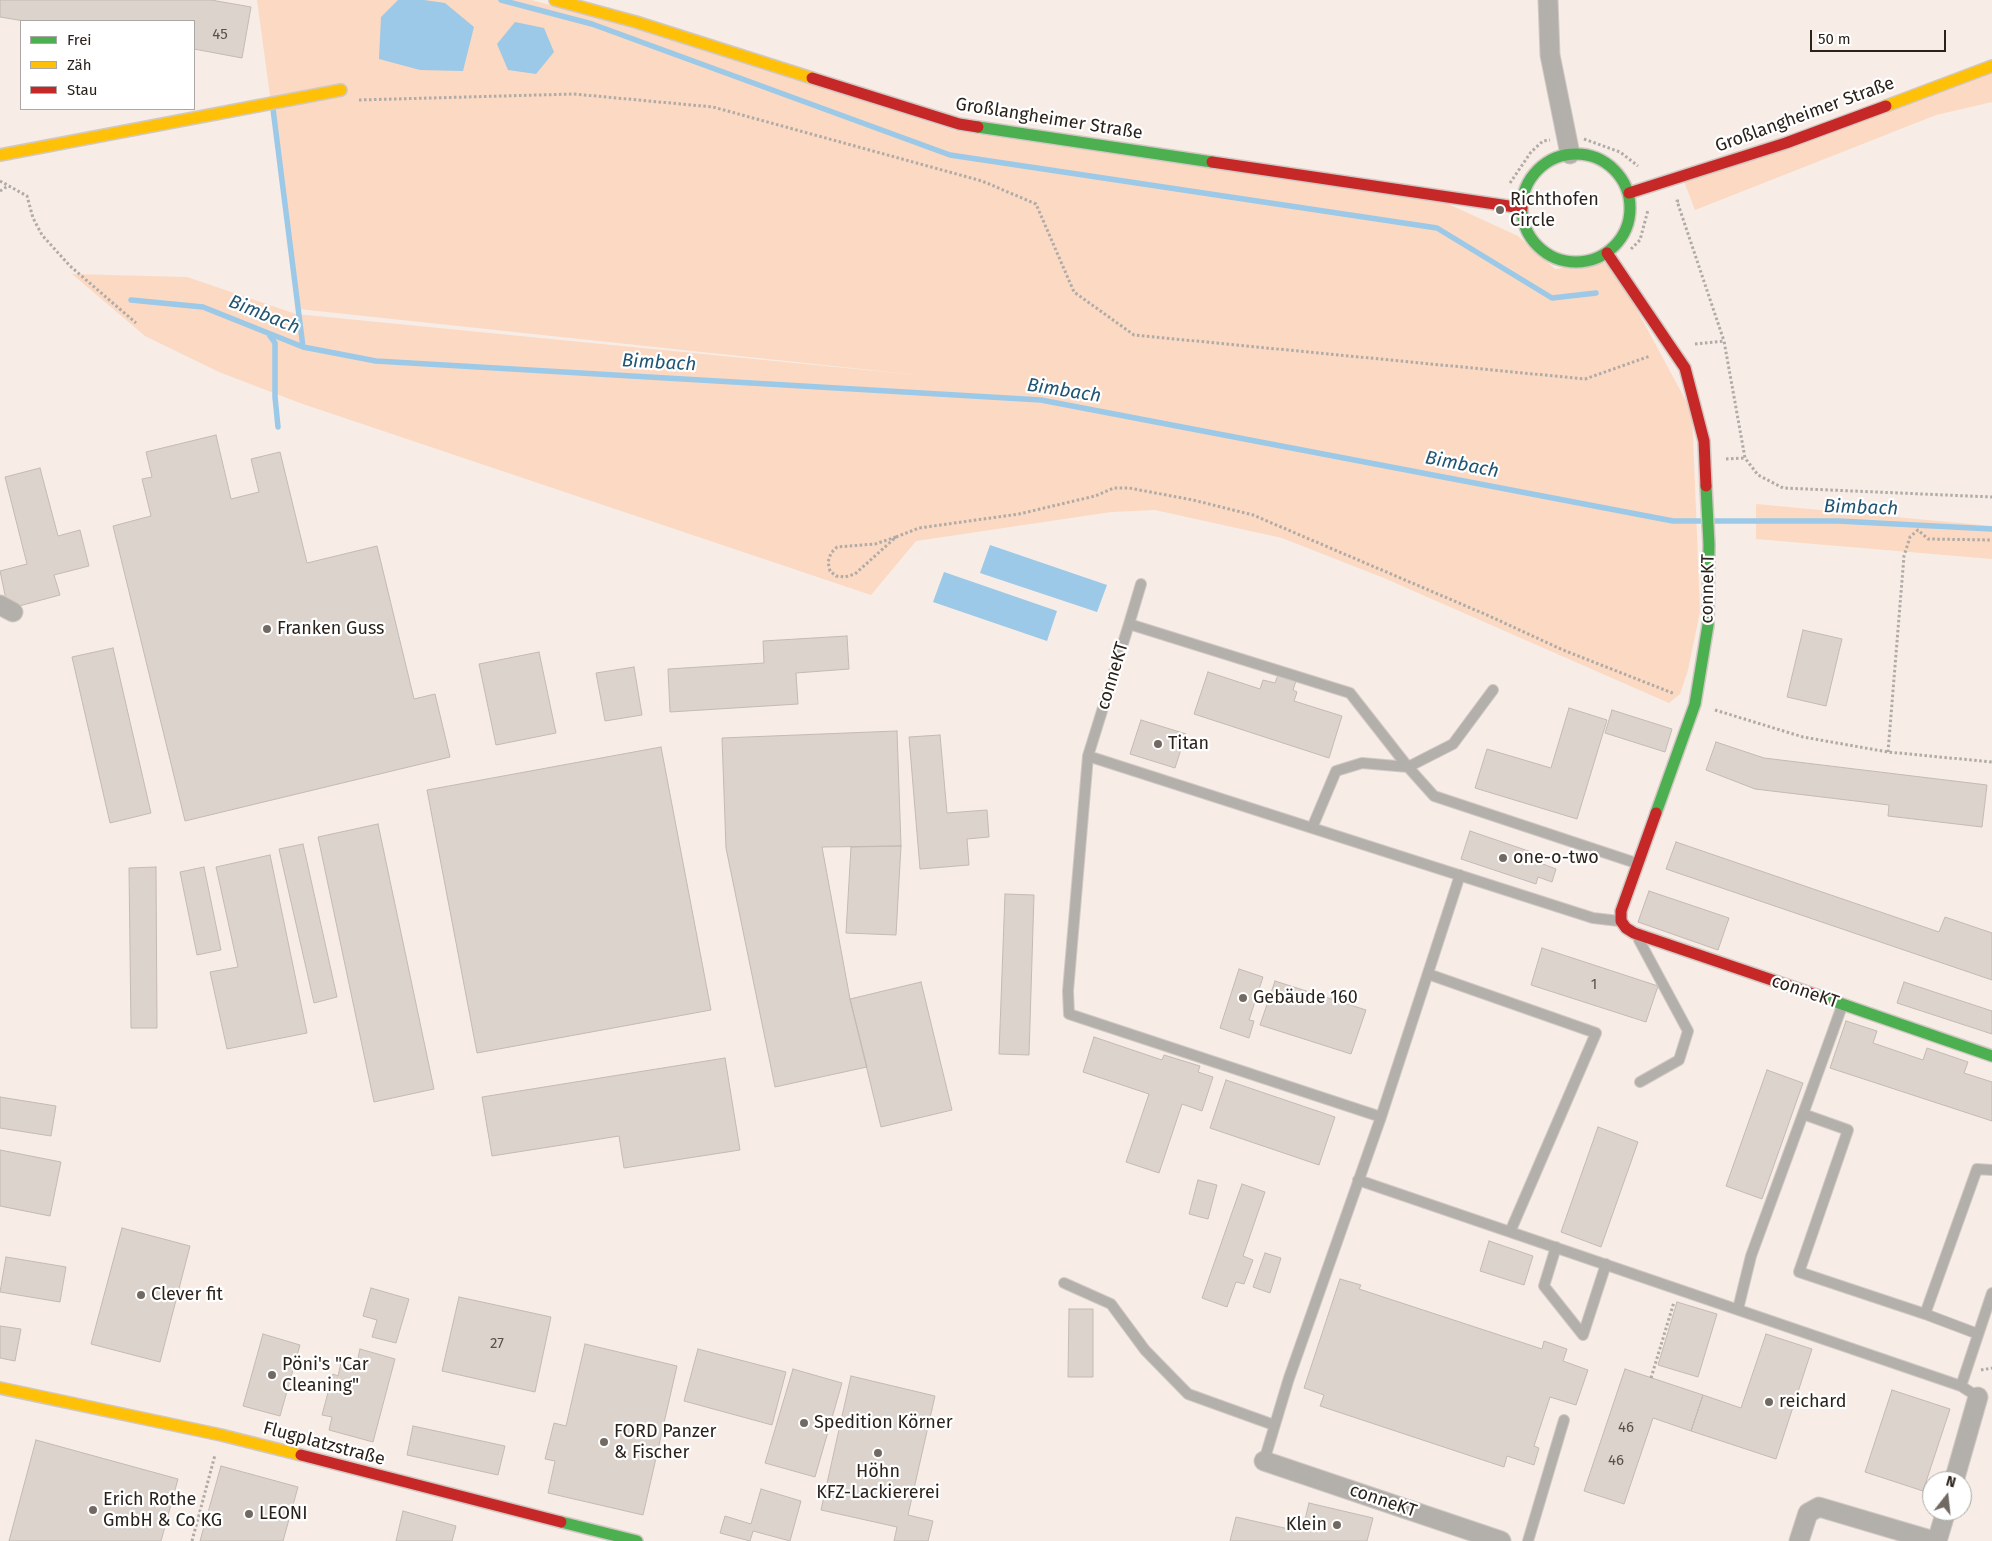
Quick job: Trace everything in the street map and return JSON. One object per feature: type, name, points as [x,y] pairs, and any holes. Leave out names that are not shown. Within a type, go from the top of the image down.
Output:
[{"type":"street","name":"Großlangheimer Straße","points":[[555,0],[636,22],[959,124],[1522,208]]},
{"type":"street","points":[[1548,0],[1550,55],[1568,146]]},
{"type":"street","name":"Großlangheimer Straße","points":[[1629,193],[1786,143],[1992,66]]},
{"type":"street","points":[[0,155],[341,90]]},
{"type":"street","points":[[1568,146],[1600,159],[1613,167],[1623,179],[1629,193],[1631,210],[1628,227],[1610,257],[1575,262],[1558,260],[1544,252],[1532,239],[1524,224],[1522,208],[1524,192],[1531,178],[1541,166],[1555,158],[1568,146]]},
{"type":"street","points":[[1610,257],[1673,347]]},
{"type":"street","name":"conneKT","points":[[1673,347],[1685,368],[1704,442],[1709,544],[1708,625],[1695,704],[1637,864],[1621,911],[1621,921],[1626,928],[1634,933],[1992,1056]]},
{"type":"street","name":"Flugplatzstraße","points":[[0,1388],[221,1435],[637,1541]]},
{"type":"street","points":[[1957,1471],[1978,1397]]},
{"type":"street","name":"conneKT","points":[[1264,1461],[1501,1541]]},
{"type":"street","points":[[1799,1541],[1808,1513],[1819,1507],[1936,1541],[1943,1521]]},
{"type":"lane","points":[[1129,624],[1142,584]]},
{"type":"lane","name":"conneKT","points":[[1381,1117],[1069,1014],[1068,991],[1088,756],[1129,624],[1350,693],[1408,767],[1434,796],[1637,864]]},
{"type":"lane","points":[[1312,828],[1336,771],[1362,763],[1408,767],[1453,744],[1493,690]]},
{"type":"lane","points":[[1088,756],[1593,918],[1621,921]]},
{"type":"lane","points":[[1264,1461],[1274,1425],[1381,1117],[1460,875]]},
{"type":"lane","points":[[1634,933],[1688,1031],[1679,1060],[1640,1082]]},
{"type":"lane","points":[[1428,974],[1596,1033],[1510,1232]]},
{"type":"lane","points":[[1738,1309],[1751,1256],[1842,1005]]},
{"type":"lane","points":[[1803,1114],[1848,1130],[1799,1272],[1925,1314],[1978,1334]]},
{"type":"lane","points":[[1925,1314],[1977,1169],[1992,1170]]},
{"type":"lane","points":[[1358,1180],[1961,1386],[1978,1397]]},
{"type":"lane","points":[[1556,1247],[1544,1286],[1583,1335],[1606,1264]]},
{"type":"lane","points":[[1064,1283],[1111,1304],[1145,1350],[1188,1394],[1274,1425]]},
{"type":"lane","points":[[1961,1386],[1992,1292]]},
{"type":"lane","points":[[1528,1541],[1564,1420]]},
{"type":"path","points":[[341,90],[361,101],[574,94],[713,107],[982,182],[1036,204],[1074,292],[1134,334],[1585,379],[1673,347]]},
{"type":"path","points":[[1501,181],[1511,183],[1531,152],[1543,141],[1568,146],[1588,139],[1620,152],[1638,166],[1650,204],[1640,240],[1610,257]]},
{"type":"path","points":[[0,181],[27,196],[33,218],[42,235],[70,266],[136,324]]},
{"type":"path","points":[[0,190],[8,186]]},
{"type":"path","points":[[1687,198],[1678,201],[1724,341],[1745,458],[1758,475],[1783,488],[1992,496]]},
{"type":"path","points":[[1704,342],[1724,341]]},
{"type":"path","points":[[896,537],[855,574],[845,577],[836,576],[830,571],[828,562],[831,553],[837,547],[875,544],[919,528],[1019,514],[1095,496],[1114,488],[1129,488],[1193,500],[1253,515],[1487,615],[1563,650],[1695,704],[1803,737],[1888,752],[1992,762]]},
{"type":"path","points":[[1888,752],[1904,556],[1910,538],[1918,530],[1928,539],[1992,540]]},
{"type":"path","points":[[1652,1378],[1677,1290]]},
{"type":"path","points":[[192,1541],[221,1435]]},
{"type":"shaded area","points":[[257,0],[531,0],[634,27],[956,131],[1446,203],[1518,236],[1555,269],[1611,262],[1692,412],[1700,611],[1688,670],[1680,694],[1669,703],[1384,578],[1282,538],[1155,510],[1111,512],[916,541],[871,595],[300,403],[219,372],[145,336],[72,274],[187,277],[296,314],[927,376],[299,309]]},
{"type":"shaded area","points":[[1992,69],[1992,102],[1936,115],[1695,210],[1682,176]]},
{"type":"shaded area","points":[[1756,504],[1992,526],[1992,559],[1756,539]]},
{"type":"water","points":[[398,0],[424,0],[445,3],[474,27],[463,71],[420,70],[379,59],[381,17]]},
{"type":"water","points":[[515,22],[544,28],[554,52],[536,74],[508,70],[497,44]]},
{"type":"water","points":[[990,545],[1107,585],[1097,612],[980,573]]},
{"type":"water","points":[[944,572],[1057,611],[1047,641],[933,602]]},
{"type":"building","points":[[0,0],[211,0],[251,7],[242,58],[195,49],[195,20],[20,20],[0,17]]},
{"type":"building","name":"Franken Guss","points":[[216,435],[231,499],[259,492],[251,459],[280,452],[307,563],[377,546],[414,699],[435,694],[450,757],[185,821],[113,526],[151,516],[142,479],[152,477],[146,452]]},
{"type":"building","points":[[40,468],[58,536],[80,530],[89,566],[54,575],[60,595],[8,609],[0,571],[27,564],[5,477]]},
{"type":"building","points":[[1803,630],[1842,639],[1826,706],[1787,697]]},
{"type":"building","points":[[847,636],[849,669],[796,673],[798,704],[670,712],[668,669],[764,663],[763,641]]},
{"type":"building","points":[[113,648],[151,813],[110,823],[72,657]]},
{"type":"building","points":[[539,652],[556,733],[496,745],[479,664]]},
{"type":"building","points":[[634,667],[642,715],[605,721],[596,673]]},
{"type":"building","points":[[1208,672],[1260,689],[1263,680],[1275,683],[1278,675],[1296,681],[1293,690],[1297,692],[1294,701],[1342,716],[1329,758],[1194,714]]},
{"type":"building","points":[[1569,708],[1607,720],[1577,819],[1475,788],[1487,749],[1551,768]]},
{"type":"building","points":[[1612,710],[1672,729],[1665,752],[1605,733]]},
{"type":"building","name":"Titan","points":[[1141,720],[1186,734],[1175,768],[1130,754]]},
{"type":"building","points":[[897,731],[901,846],[822,847],[850,999],[867,1067],[775,1087],[726,848],[722,738]]},
{"type":"building","points":[[940,735],[947,813],[987,810],[989,837],[967,839],[969,865],[920,869],[909,737]]},
{"type":"building","points":[[1716,742],[1764,758],[1987,785],[1982,827],[1888,816],[1889,805],[1755,789],[1706,770]]},
{"type":"building","points":[[661,747],[711,1010],[477,1053],[427,790]]},
{"type":"building","points":[[378,824],[434,1089],[374,1102],[318,837]]},
{"type":"building","name":"one-o-two","points":[[1470,831],[1546,857],[1543,864],[1556,869],[1552,882],[1538,877],[1536,884],[1461,859]]},
{"type":"building","points":[[1676,842],[1939,932],[1945,917],[1992,933],[1992,980],[1666,869]]},
{"type":"building","points":[[303,844],[337,997],[314,1003],[279,849]]},
{"type":"building","points":[[901,846],[896,935],[846,933],[851,847]]},
{"type":"building","points":[[270,855],[307,1033],[227,1049],[210,972],[238,967],[216,867]]},
{"type":"building","points":[[156,867],[157,1028],[131,1028],[129,868]]},
{"type":"building","points":[[204,867],[221,950],[197,955],[180,872]]},
{"type":"building","points":[[1649,891],[1729,918],[1718,950],[1638,922]]},
{"type":"building","points":[[1005,894],[1034,895],[1029,1055],[999,1054]]},
{"type":"building","points":[[1542,948],[1658,986],[1646,1022],[1531,985]]},
{"type":"building","name":"Gebäude 160","points":[[1239,969],[1263,977],[1249,1020],[1254,1021],[1249,1038],[1220,1028]]},
{"type":"building","points":[[1275,981],[1366,1010],[1351,1054],[1260,1025]]},
{"type":"building","points":[[921,982],[952,1110],[881,1127],[850,999]]},
{"type":"building","points":[[1904,982],[1992,1011],[1992,1034],[1897,1003]]},
{"type":"building","points":[[1846,1021],[1877,1031],[1873,1043],[1923,1060],[1927,1048],[1968,1062],[1964,1073],[1992,1082],[1992,1121],[1830,1068]]},
{"type":"building","points":[[1094,1037],[1162,1060],[1164,1055],[1200,1066],[1198,1072],[1213,1077],[1202,1111],[1182,1104],[1159,1173],[1126,1162],[1149,1094],[1083,1072]]},
{"type":"building","points":[[725,1058],[740,1150],[624,1168],[619,1136],[492,1156],[482,1097]]},
{"type":"building","points":[[1767,1070],[1803,1083],[1762,1199],[1726,1186]]},
{"type":"building","points":[[1226,1080],[1335,1117],[1319,1165],[1210,1128]]},
{"type":"building","points":[[0,1097],[56,1106],[51,1136],[0,1128]]},
{"type":"building","points":[[1598,1127],[1638,1142],[1601,1247],[1561,1232]]},
{"type":"building","points":[[0,1150],[61,1162],[50,1216],[0,1206]]},
{"type":"building","points":[[1198,1180],[1217,1185],[1208,1219],[1189,1214]]},
{"type":"building","points":[[1242,1184],[1265,1192],[1243,1256],[1253,1260],[1244,1284],[1236,1282],[1227,1307],[1202,1298]]},
{"type":"building","name":"Clever fit","points":[[122,1228],[190,1246],[160,1362],[91,1344]]},
{"type":"building","points":[[1489,1241],[1533,1256],[1524,1285],[1480,1271]]},
{"type":"building","points":[[1265,1253],[1281,1258],[1270,1293],[1253,1287]]},
{"type":"building","points":[[6,1257],[66,1267],[60,1302],[0,1292]]},
{"type":"building","points":[[1340,1279],[1361,1285],[1359,1289],[1542,1349],[1544,1341],[1567,1349],[1563,1361],[1588,1370],[1576,1405],[1550,1397],[1534,1446],[1539,1448],[1534,1465],[1507,1456],[1504,1467],[1320,1406],[1324,1395],[1304,1388]]},
{"type":"building","points":[[371,1288],[409,1299],[396,1343],[372,1337],[377,1320],[363,1316]]},
{"type":"building","points":[[459,1297],[551,1317],[535,1392],[442,1371]]},
{"type":"building","points":[[1677,1302],[1717,1314],[1698,1377],[1658,1365]]},
{"type":"building","points":[[1069,1309],[1093,1309],[1093,1377],[1068,1377]]},
{"type":"building","points":[[0,1326],[21,1329],[15,1361],[0,1358]]},
{"type":"building","name":"Pöni's \"Car Cleaning\"","points":[[263,1334],[300,1345],[280,1416],[243,1406]]},
{"type":"building","name":"reichard","points":[[1766,1334],[1812,1349],[1776,1459],[1691,1431],[1703,1395],[1741,1408]]},
{"type":"building","name":"FORD Panzer & Fischer","points":[[585,1344],[677,1366],[643,1515],[548,1493],[555,1461],[545,1459],[554,1423],[566,1426]]},
{"type":"building","points":[[360,1349],[395,1359],[373,1442],[329,1430],[332,1417],[322,1415],[333,1374],[338,1376],[341,1363],[356,1367]]},
{"type":"building","points":[[698,1349],[786,1372],[772,1425],[684,1401]]},
{"type":"building","name":"Spedition Körner","points":[[793,1369],[842,1383],[815,1477],[765,1463]]},
{"type":"building","points":[[1625,1369],[1703,1395],[1691,1431],[1653,1418],[1624,1504],[1584,1491]]},
{"type":"building","name":"Höhn KFZ-Lackiererei","points":[[851,1376],[935,1396],[908,1515],[933,1521],[928,1541],[894,1541],[897,1527],[821,1510]]},
{"type":"building","name":"reichard","points":[[1892,1390],[1950,1409],[1930,1471],[1922,1471],[1922,1491],[1865,1472]]},
{"type":"building","points":[[413,1426],[505,1446],[498,1475],[407,1455]]},
{"type":"building","name":"Erich Rothe GmbH & Co KG","points":[[36,1440],[178,1479],[161,1541],[9,1541]]},
{"type":"building","name":"LEONI","points":[[221,1466],[298,1487],[283,1541],[200,1541]]},
{"type":"building","points":[[761,1489],[801,1501],[790,1541],[753,1531],[750,1541],[720,1533],[725,1516],[751,1524]]},
{"type":"building","name":"Klein","points":[[1309,1503],[1373,1518],[1367,1541],[1230,1541],[1236,1517],[1302,1532]]},
{"type":"building","points":[[403,1511],[456,1526],[452,1541],[396,1541]]},
{"type":"waterway","points":[[501,0],[592,24],[950,155],[1437,228],[1552,298],[1596,293]]},
{"type":"waterway","points":[[273,109],[303,347]]},
{"type":"waterway","name":"Bimbach","points":[[131,300],[203,307],[303,347],[376,361],[1041,400],[1673,521],[1700,521]]},
{"type":"waterway","points":[[270,336],[275,343],[275,397],[278,427]]},
{"type":"waterway","name":"Bimbach","points":[[1714,521],[1838,521],[1992,529]]},
{"type":"traffic: fast","points":[[978,127],[1212,162]]},
{"type":"traffic: fast","points":[[1576,154],[1597,158],[1614,170],[1626,187],[1630,208],[1626,229],[1614,246],[1597,258],[1576,262],[1555,258],[1538,246],[1526,229],[1522,208],[1526,187],[1538,170],[1555,158],[1576,154]]},
{"type":"traffic: fast","points":[[1656,813],[1695,704],[1708,625],[1709,544],[1706,486]]},
{"type":"traffic: fast","points":[[1816,995],[1992,1056]]},
{"type":"traffic: fast","points":[[561,1522],[637,1541]]},
{"type":"traffic: slow","points":[[555,0],[636,22],[812,78]]},
{"type":"traffic: slow","points":[[1886,106],[1992,66]]},
{"type":"traffic: slow","points":[[0,155],[341,90]]},
{"type":"traffic: slow","points":[[0,1388],[221,1435],[301,1455]]},
{"type":"traffic: jam","points":[[812,78],[959,124],[978,127]]},
{"type":"traffic: jam","points":[[1629,193],[1786,143],[1886,106]]},
{"type":"traffic: jam","points":[[1212,162],[1522,208]]},
{"type":"traffic: jam","points":[[1607,253],[1685,368],[1704,441],[1706,486]]},
{"type":"traffic: jam","points":[[1656,813],[1621,911],[1621,921],[1626,928],[1634,933],[1816,995]]},
{"type":"traffic: jam","points":[[301,1455],[561,1522]]},
{"type":"place","name":"Richthofen Circle","points":[[1500,210]]},
{"type":"place","name":"Franken Guss","points":[[267,629]]},
{"type":"place","name":"Titan","points":[[1158,744]]},
{"type":"place","name":"one-o-two","points":[[1503,858]]},
{"type":"place","name":"Gebäude 160","points":[[1243,998]]},
{"type":"place","name":"Clever fit","points":[[141,1295]]},
{"type":"place","name":"Pöni's \"Car Cleaning\"","points":[[272,1375]]},
{"type":"place","name":"reichard","points":[[1769,1402]]},
{"type":"place","name":"Spedition Körner","points":[[804,1423]]},
{"type":"place","name":"FORD Panzer & Fischer","points":[[604,1442]]},
{"type":"place","name":"Höhn KFZ-Lackiererei","points":[[878,1453]]},
{"type":"place","name":"Erich Rothe GmbH & Co KG","points":[[93,1510]]},
{"type":"place","name":"LEONI","points":[[249,1514]]},
{"type":"place","name":"Klein","points":[[1337,1525]]}]
